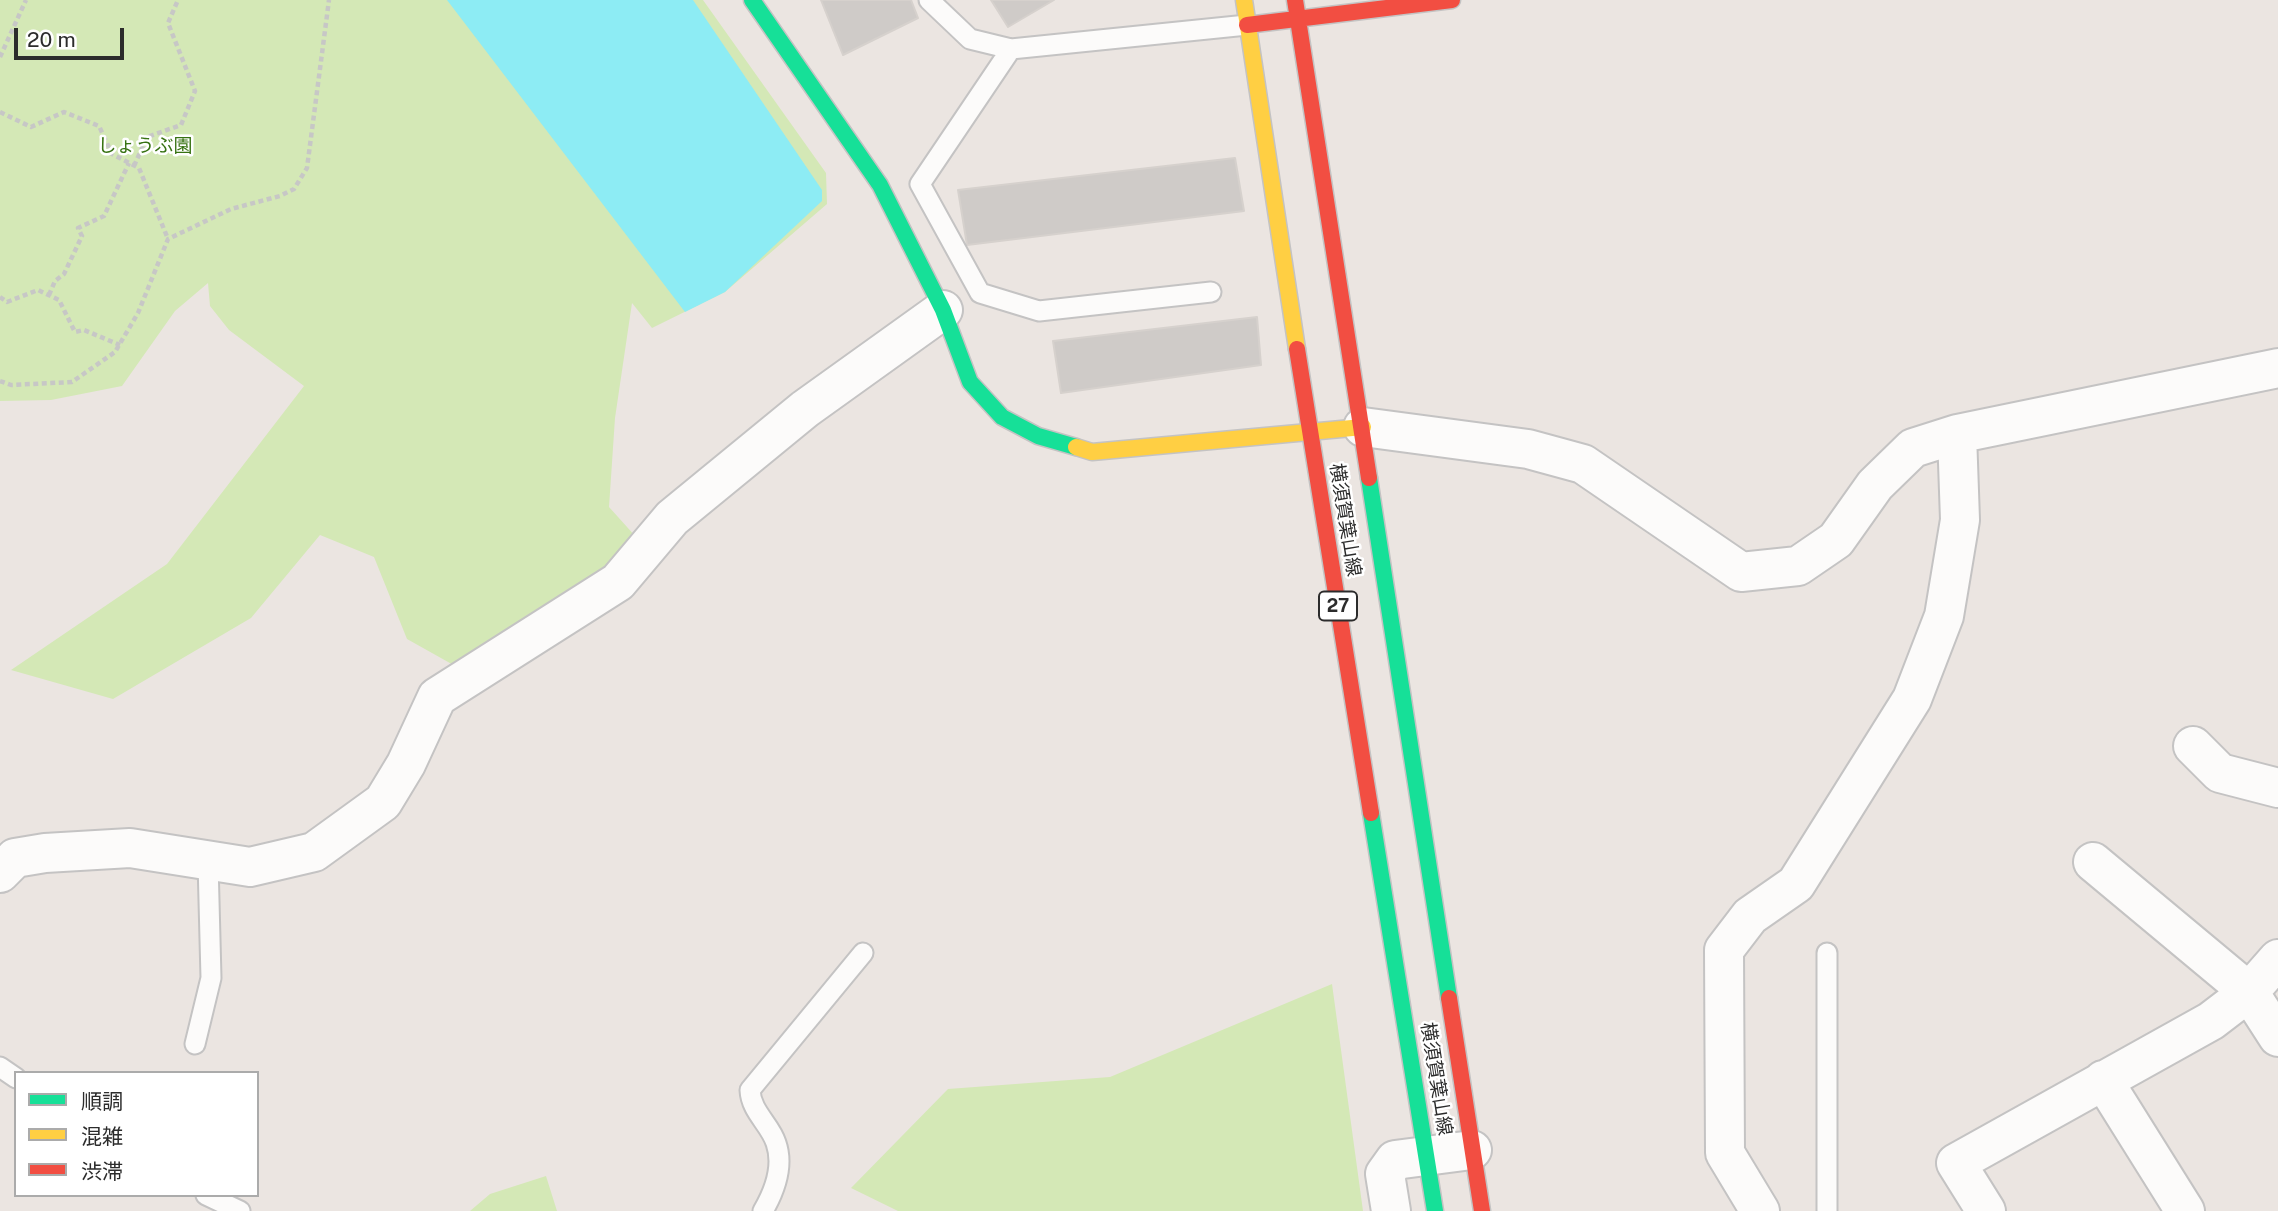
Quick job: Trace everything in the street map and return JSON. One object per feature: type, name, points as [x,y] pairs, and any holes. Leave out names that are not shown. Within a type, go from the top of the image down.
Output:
[{"type":"main road","points":[[752,0],[880,186],[943,310],[970,382],[1002,417],[1038,436],[1093,452],[1363,427]]},
{"type":"main road","name":"横須賀葉山線","points":[[1244,0],[1310,432],[1436,1211]]},
{"type":"main road","name":"横須賀葉山線","points":[[1296,0],[1482,1211]]},
{"type":"main road","points":[[1247,25],[1452,0]]},
{"type":"street","points":[[0,873],[15,858],[130,848],[250,867],[314,852],[383,802],[406,764],[437,697],[618,582],[671,518],[805,409],[943,310]]},
{"type":"street","points":[[1363,427],[1528,449],[1583,464],[1741,572],[1798,566],[1836,540],[1875,485],[1913,448],[1957,435],[2278,368]]},
{"type":"street","points":[[1760,1211],[1725,1153],[1724,950],[1750,916],[1796,884],[1912,699],[1944,615],[1949,588],[1960,520],[1957,435]]},
{"type":"street","points":[[2193,746],[2220,773],[2278,788]]},
{"type":"street","points":[[2093,862],[2249,992],[2278,1037]]},
{"type":"street","points":[[1986,1211],[1956,1163],[2211,1021],[2249,992],[2278,959]]},
{"type":"street","points":[[2104,1080],[2185,1211]]},
{"type":"street","points":[[1391,1211],[1385,1174],[1395,1160],[1472,1150]]},
{"type":"lane","points":[[929,0],[970,39],[1011,49],[1247,25]]},
{"type":"lane","points":[[1011,49],[920,184],[980,293],[1039,311],[1212,292]]},
{"type":"lane","points":[[195,1044],[211,978],[208,862]]},
{"type":"lane","points":[[763,1211],[776,1189],[777,1144],[750,1101],[750,1090],[863,953]]},
{"type":"lane","points":[[1827,953],[1827,1211]]},
{"type":"lane","points":[[210,1197],[240,1211]]},
{"type":"path","points":[[0,57],[26,0]]},
{"type":"path","points":[[49,295],[54,281],[64,274],[82,236],[78,228],[104,216],[147,137],[181,125],[195,91],[168,23],[178,0]]},
{"type":"path","points":[[0,381],[11,385],[72,382],[115,352],[120,345],[138,313],[169,239],[231,209],[281,196],[294,189],[307,169],[329,0]]},
{"type":"path","points":[[0,112],[31,127],[64,113],[99,126],[112,155],[139,168],[169,239]]},
{"type":"path","points":[[0,297],[7,302],[38,290],[60,300],[75,332],[84,330],[120,345]]},
{"type":"green space","name":"しょうぶ園","points":[[0,0],[703,0],[826,173],[827,204],[725,292],[652,328],[632,303],[615,418],[609,507],[655,558],[457,667],[407,639],[374,557],[320,535],[251,618],[113,699],[11,670],[167,564],[304,386],[229,330],[210,306],[208,283],[175,311],[122,386],[51,400],[0,401]]},
{"type":"green space","points":[[1332,984],[1363,1211],[898,1211],[851,1188],[948,1089],[1110,1077]]},
{"type":"green space","points":[[546,1176],[557,1211],[470,1211],[490,1194]]},
{"type":"water","points":[[447,0],[693,0],[822,190],[822,201],[725,292],[685,312]]},
{"type":"building","points":[[821,0],[911,0],[918,18],[843,55]]},
{"type":"building","points":[[991,0],[1054,0],[1008,27]]},
{"type":"building","points":[[1235,158],[1244,211],[967,245],[958,190]]},
{"type":"building","points":[[1257,317],[1261,365],[1061,393],[1053,341]]},
{"type":"traffic: fast","points":[[752,0],[880,185],[943,310],[970,382],[1002,417],[1038,436],[1076,447]]},
{"type":"traffic: fast","points":[[1369,478],[1449,998]]},
{"type":"traffic: fast","points":[[1371,813],[1435,1211]]},
{"type":"traffic: slow","points":[[1244,0],[1297,349]]},
{"type":"traffic: slow","points":[[1076,447],[1092,452],[1363,427]]},
{"type":"traffic: jam","points":[[1295,0],[1369,478]]},
{"type":"traffic: jam","points":[[1247,25],[1452,0]]},
{"type":"traffic: jam","points":[[1297,349],[1371,813]]},
{"type":"traffic: jam","points":[[1449,998],[1482,1211]]}]
